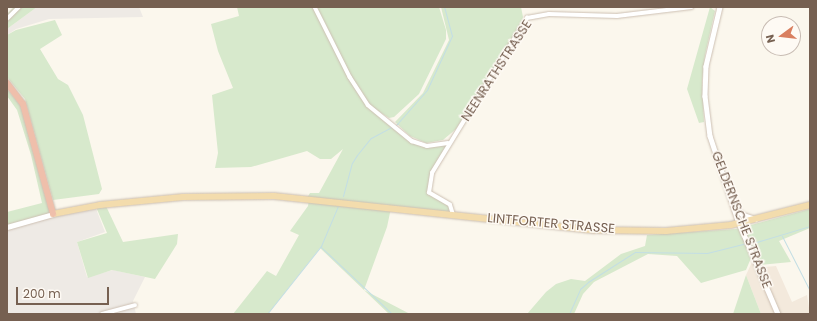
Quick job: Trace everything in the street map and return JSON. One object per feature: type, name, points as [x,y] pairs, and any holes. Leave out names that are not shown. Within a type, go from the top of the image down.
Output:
[{"type":"highway","points":[[7,83],[23,104],[53,214]]},
{"type":"main road","name":"GELDERNSCHE STRASSE","points":[[719,7],[706,66],[705,96],[713,150],[739,223],[778,314]]},
{"type":"main road","name":"LINTFORTER STRASSE","points":[[53,214],[100,205],[183,197],[274,196],[343,202],[453,215],[630,231],[666,231],[739,223],[810,205]]},
{"type":"main road","points":[[734,206],[743,215],[756,219]]},
{"type":"main road","points":[[7,227],[53,214]]},
{"type":"street","points":[[7,19],[19,7]]},
{"type":"street","points":[[315,7],[363,99],[397,128],[420,144],[448,143]]},
{"type":"street","name":"NEENRATHSTRASSE","points":[[453,215],[450,205],[431,196],[428,190],[434,168],[448,143],[531,16],[617,16],[691,7]]},
{"type":"street","points":[[102,314],[135,305]]},
{"type":"shaded area","points":[[37,7],[139,7],[143,17],[49,19],[16,29],[7,35],[7,29]]},
{"type":"shaded area","points":[[95,206],[105,232],[77,242],[87,277],[113,270],[145,277],[133,301],[136,314],[7,314],[7,227]]},
{"type":"shaded area","points":[[752,262],[754,268],[776,266],[792,302],[807,295],[810,314],[761,314],[746,275]]},
{"type":"green space","points":[[14,7],[37,7],[7,29],[7,14]]},
{"type":"green space","points":[[237,7],[439,7],[446,30],[446,39],[419,94],[394,117],[389,118],[372,107],[412,141],[427,146],[448,143],[432,173],[429,193],[450,205],[453,215],[391,208],[387,227],[364,290],[410,314],[389,314],[320,248],[268,314],[233,314],[267,271],[276,276],[299,235],[290,231],[308,206],[309,199],[307,198],[310,193],[319,193],[343,149],[331,159],[320,159],[307,151],[251,167],[215,168],[218,153],[212,95],[233,88],[218,51],[211,24],[239,16]]},
{"type":"green space","points":[[441,7],[521,7],[524,22],[456,129],[443,140],[426,143],[410,136],[395,122],[423,93],[449,40]]},
{"type":"green space","points":[[710,7],[715,11],[705,55],[702,81],[704,122],[699,123],[687,89]]},
{"type":"green space","points":[[55,20],[62,35],[40,49],[58,79],[68,85],[83,115],[102,189],[99,194],[53,200],[25,99],[7,77],[7,35],[16,30]]},
{"type":"green space","points":[[7,89],[21,106],[53,214],[7,227],[7,212],[42,203],[31,155],[17,110],[7,96]]},
{"type":"green space","points":[[105,204],[123,242],[178,234],[177,244],[155,279],[112,270],[88,278],[77,242],[107,233],[96,207]]},
{"type":"green space","points":[[810,209],[810,228],[779,241],[791,262],[759,265],[756,258],[751,258],[746,270],[701,283],[677,256],[648,254],[594,282],[583,294],[574,314],[527,314],[546,292],[556,284],[571,279],[585,281],[621,254],[645,246],[647,235],[736,229]]},
{"type":"green space","points":[[746,275],[761,314],[733,314]]},
{"type":"waterway","points":[[343,196],[352,163],[357,155],[371,138],[397,124],[427,90],[452,36],[444,7]]},
{"type":"waterway","points":[[267,314],[321,246],[338,206]]},
{"type":"waterway","points":[[753,243],[810,226]]},
{"type":"waterway","points":[[782,236],[810,291]]},
{"type":"waterway","points":[[569,314],[580,289],[588,282],[635,252],[707,253],[744,244]]},
{"type":"waterway","points":[[321,247],[392,314]]}]
